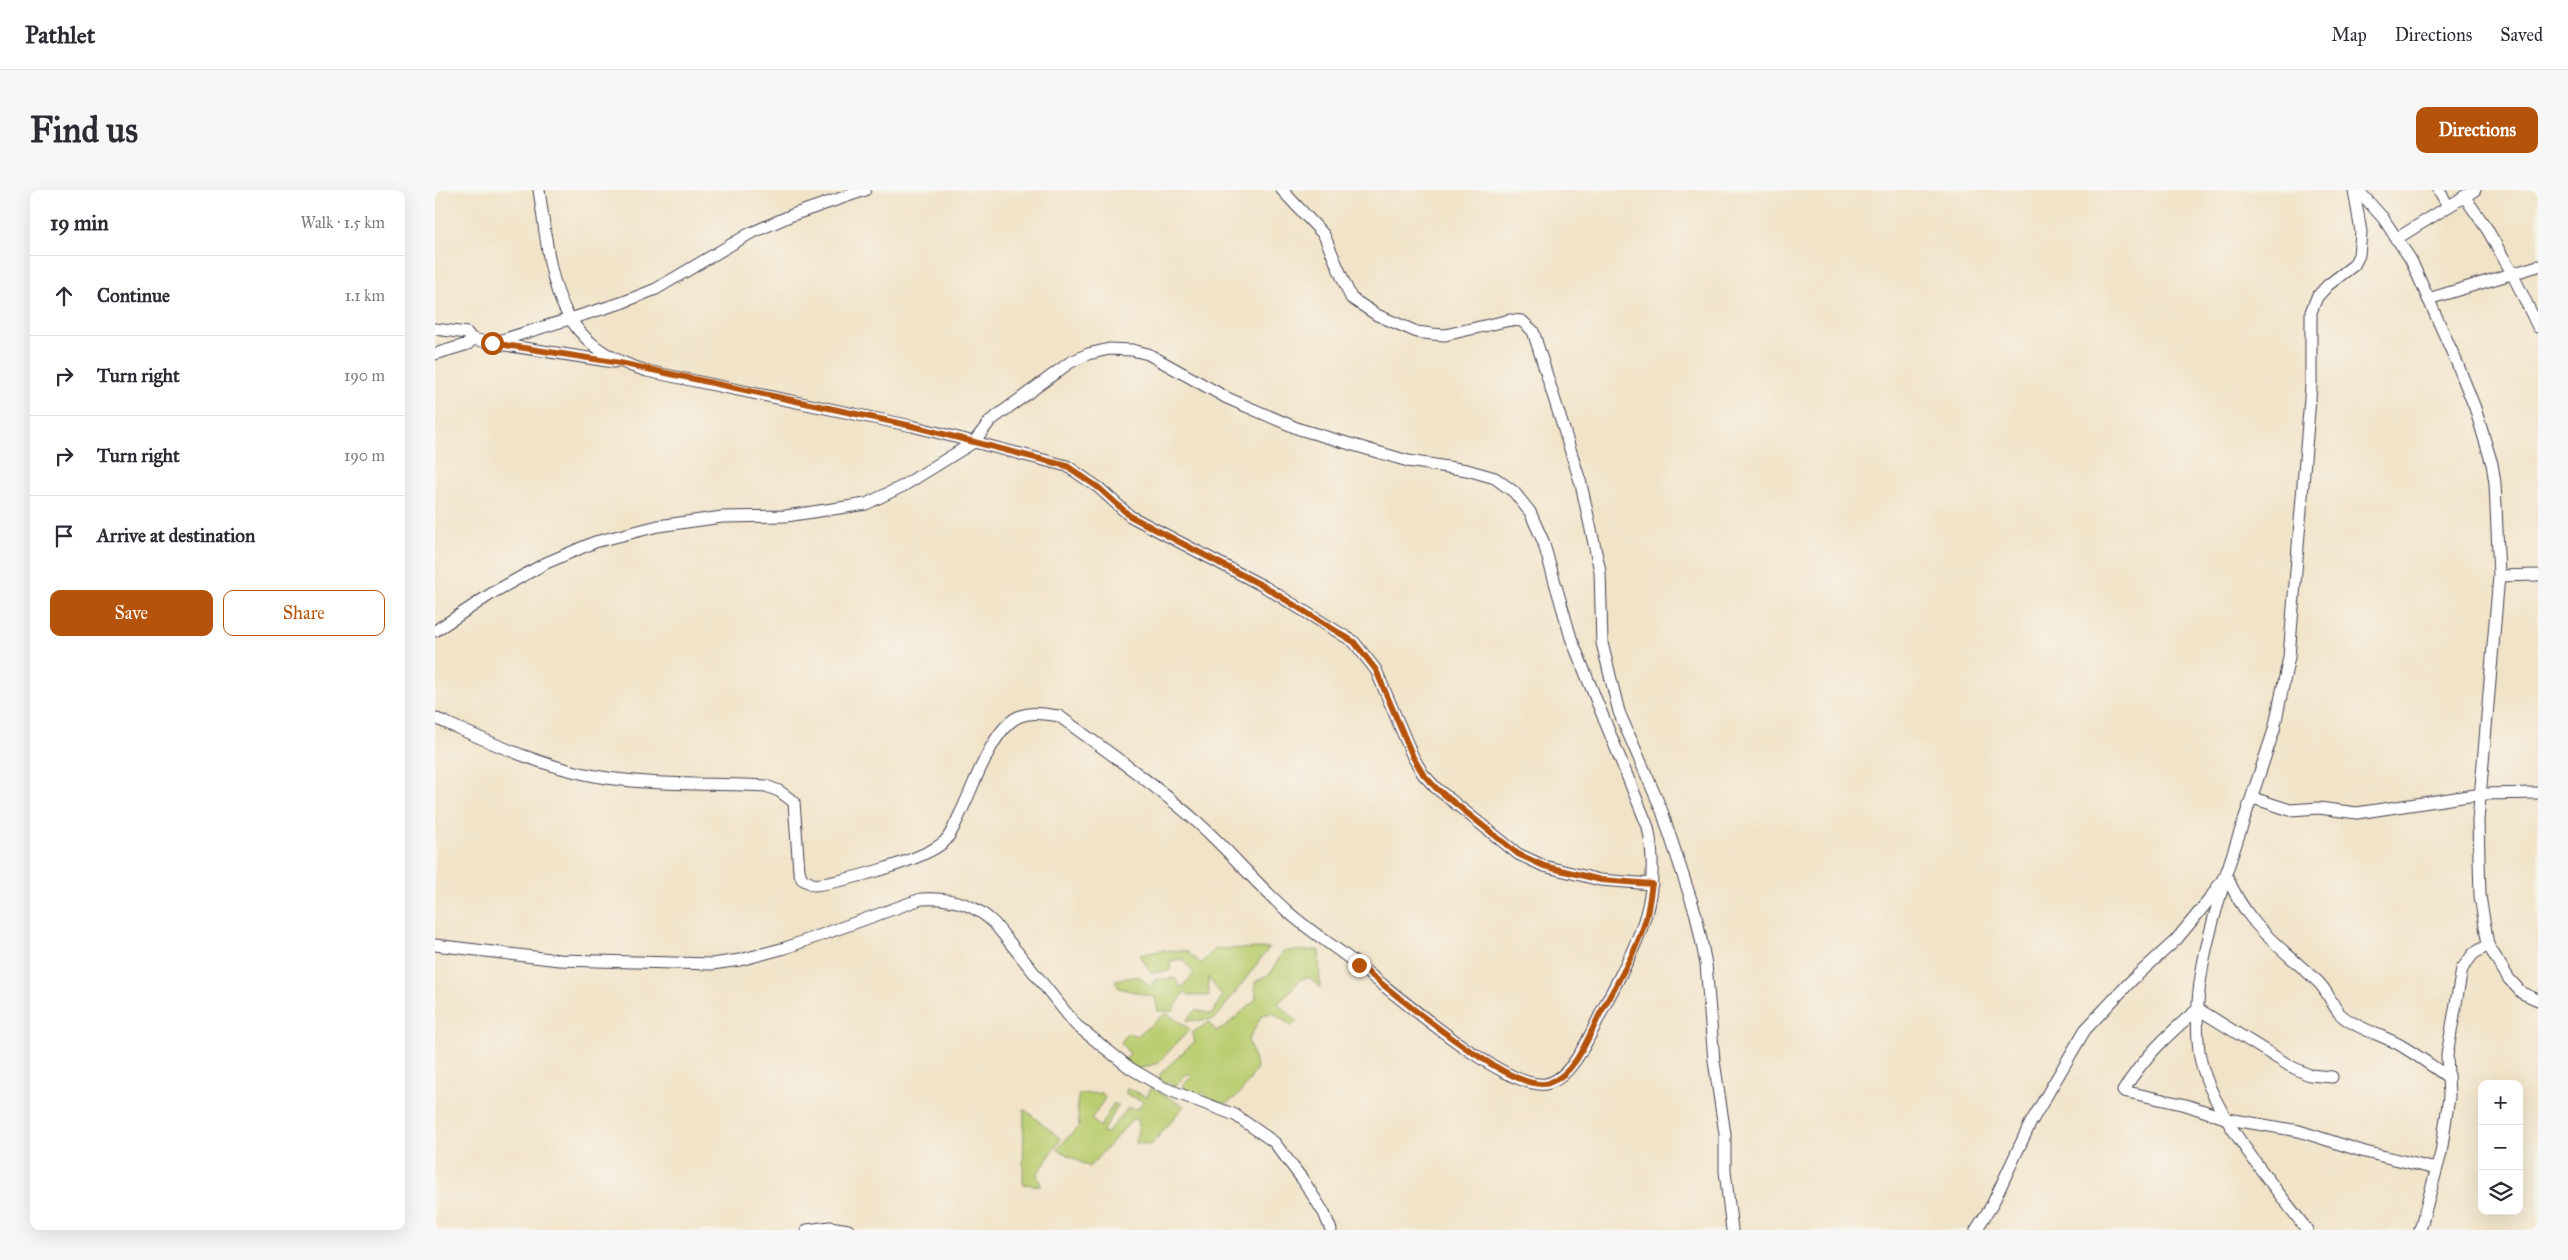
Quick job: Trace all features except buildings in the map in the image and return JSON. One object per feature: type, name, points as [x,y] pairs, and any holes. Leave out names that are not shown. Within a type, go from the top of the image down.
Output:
[{"type":"street","points":[[539,190],[557,294],[570,319],[592,344],[620,363]]},
{"type":"street","points":[[492,343],[570,319],[656,289],[749,234],[792,215],[865,190]]},
{"type":"street","points":[[1282,190],[1324,235],[1351,298],[1377,315],[1417,332],[1432,334],[1445,334],[1511,320],[1522,321],[1533,331],[1581,484],[1600,570],[1602,643],[1619,712],[1662,811],[1696,915],[1705,964],[1714,1061],[1725,1134],[1725,1171],[1732,1230]]},
{"type":"street","points":[[2356,190],[2383,218],[2411,260],[2471,399],[2492,464],[2495,483],[2499,576],[2484,742],[2482,794],[2478,821],[2479,881],[2488,944],[2509,979],[2522,993],[2538,1000]]},
{"type":"street","points":[[2307,1230],[2228,1119],[2204,1071],[2199,1052],[2198,1009],[2206,944],[2226,874],[2253,798],[2274,730],[2289,657],[2311,386],[2311,312],[2317,297],[2328,285],[2354,265],[2359,255],[2361,232],[2356,190]]},
{"type":"street","points":[[2439,190],[2448,206]]},
{"type":"street","points":[[2396,239],[2475,190]]},
{"type":"street","points":[[2464,196],[2487,229],[2512,273],[2538,326]]},
{"type":"street","points":[[2428,298],[2538,266]]},
{"type":"street","points":[[435,329],[467,333],[472,339],[492,343],[620,363],[912,426],[1067,466],[1099,488],[1130,516],[1265,587],[1354,642],[1376,670],[1413,757],[1423,774],[1436,788],[1518,854],[1544,866],[1601,880],[1652,884]]},
{"type":"street","points":[[435,354],[468,344],[472,339]]},
{"type":"street","points":[[435,631],[494,592],[538,567],[595,542],[658,526],[722,517],[786,516],[866,504],[903,486],[974,442],[990,420],[1069,363],[1088,354],[1109,350],[1132,350],[1148,354],[1227,398],[1299,429],[1408,462],[1467,470],[1495,478],[1515,492],[1530,512],[1543,541],[1571,638],[1648,827],[1654,856],[1652,884],[1646,919],[1632,952],[1581,1052],[1566,1072],[1555,1080],[1547,1084],[1526,1083],[1506,1073],[1445,1033],[1287,911],[1197,821],[1059,716],[1034,713],[1018,717],[1006,725],[997,738],[955,825],[946,840],[931,851],[907,861],[814,885],[802,879],[799,871],[794,802],[779,791],[766,786],[648,781],[597,776],[562,769],[498,746],[435,718]]},
{"type":"street","points":[[2499,576],[2538,575]]},
{"type":"street","points":[[2253,798],[2290,810],[2319,808],[2357,813],[2482,794],[2538,793]]},
{"type":"street","points":[[2226,874],[2231,888],[2253,923],[2283,952],[2317,980],[2329,993],[2340,1014],[2399,1045],[2448,1077]]},
{"type":"street","points":[[1976,1230],[1992,1205],[2030,1124],[2085,1030],[2131,981],[2176,940],[2209,900],[2226,874]]},
{"type":"street","points":[[435,944],[559,960],[712,964],[740,960],[785,948],[921,899],[941,898],[961,903],[981,910],[1011,942],[1076,1025],[1130,1068],[1164,1088],[1235,1115],[1274,1142],[1303,1180],[1324,1213],[1331,1230]]},
{"type":"street","points":[[2420,1230],[2441,1153],[2449,1097],[2447,1054],[2462,969],[2473,954],[2488,944]]},
{"type":"street","points":[[2198,1009],[2290,1066],[2309,1075],[2332,1077]]},
{"type":"street","points":[[2198,1009],[2167,1036],[2139,1065],[2123,1090],[2186,1105],[2228,1119],[2299,1131],[2365,1152],[2436,1169]]},
{"type":"street","points":[[807,1230],[830,1227],[848,1230]]},
{"type":"green space","points":[[1269,948],[1215,1019],[1186,1021],[1195,1010],[1212,1014],[1222,996],[1208,977],[1209,996],[1189,995],[1184,992],[1173,1011],[1158,1011],[1155,997],[1119,988],[1115,980],[1139,976],[1150,987],[1155,980],[1175,978],[1181,988],[1194,973],[1182,959],[1170,961],[1170,971],[1151,973],[1140,955],[1163,950],[1187,951],[1201,964],[1215,949]]},
{"type":"green space","points":[[1319,950],[1320,988],[1309,977],[1301,979],[1278,1004],[1297,1021],[1292,1026],[1273,1013],[1262,1015],[1248,1040],[1257,1068],[1245,1087],[1235,1098],[1229,1102],[1214,1105],[1203,1092],[1197,1099],[1191,1096],[1183,1085],[1192,1076],[1188,1073],[1173,1088],[1170,1082],[1160,1083],[1160,1074],[1195,1041],[1192,1033],[1209,1022],[1216,1031],[1224,1028],[1256,999],[1255,982],[1271,973],[1283,951]]},
{"type":"green space","points":[[1166,1013],[1190,1029],[1158,1063],[1138,1069],[1124,1061],[1130,1054],[1121,1043],[1127,1033],[1137,1036]]},
{"type":"green space","points":[[1127,1088],[1147,1097],[1151,1088],[1184,1106],[1151,1145],[1136,1143],[1139,1122],[1134,1118],[1089,1167],[1057,1149],[1079,1126],[1077,1103],[1079,1094],[1102,1093],[1105,1098],[1091,1119],[1100,1127],[1113,1104],[1119,1105],[1102,1132],[1107,1133],[1128,1108],[1138,1109],[1143,1101],[1126,1094]]},
{"type":"green space","points":[[1024,1109],[1061,1139],[1037,1174],[1041,1186],[1023,1184]]},
{"type":"route","points":[[492,343],[620,363],[647,371],[912,426],[1067,466],[1083,475],[1130,516],[1265,587],[1354,642],[1376,670],[1413,757],[1423,774],[1436,788],[1518,854],[1544,866],[1601,880],[1652,884],[1646,919],[1632,952],[1581,1052],[1566,1072],[1547,1084],[1526,1083],[1506,1073],[1445,1033],[1359,965]]}]
